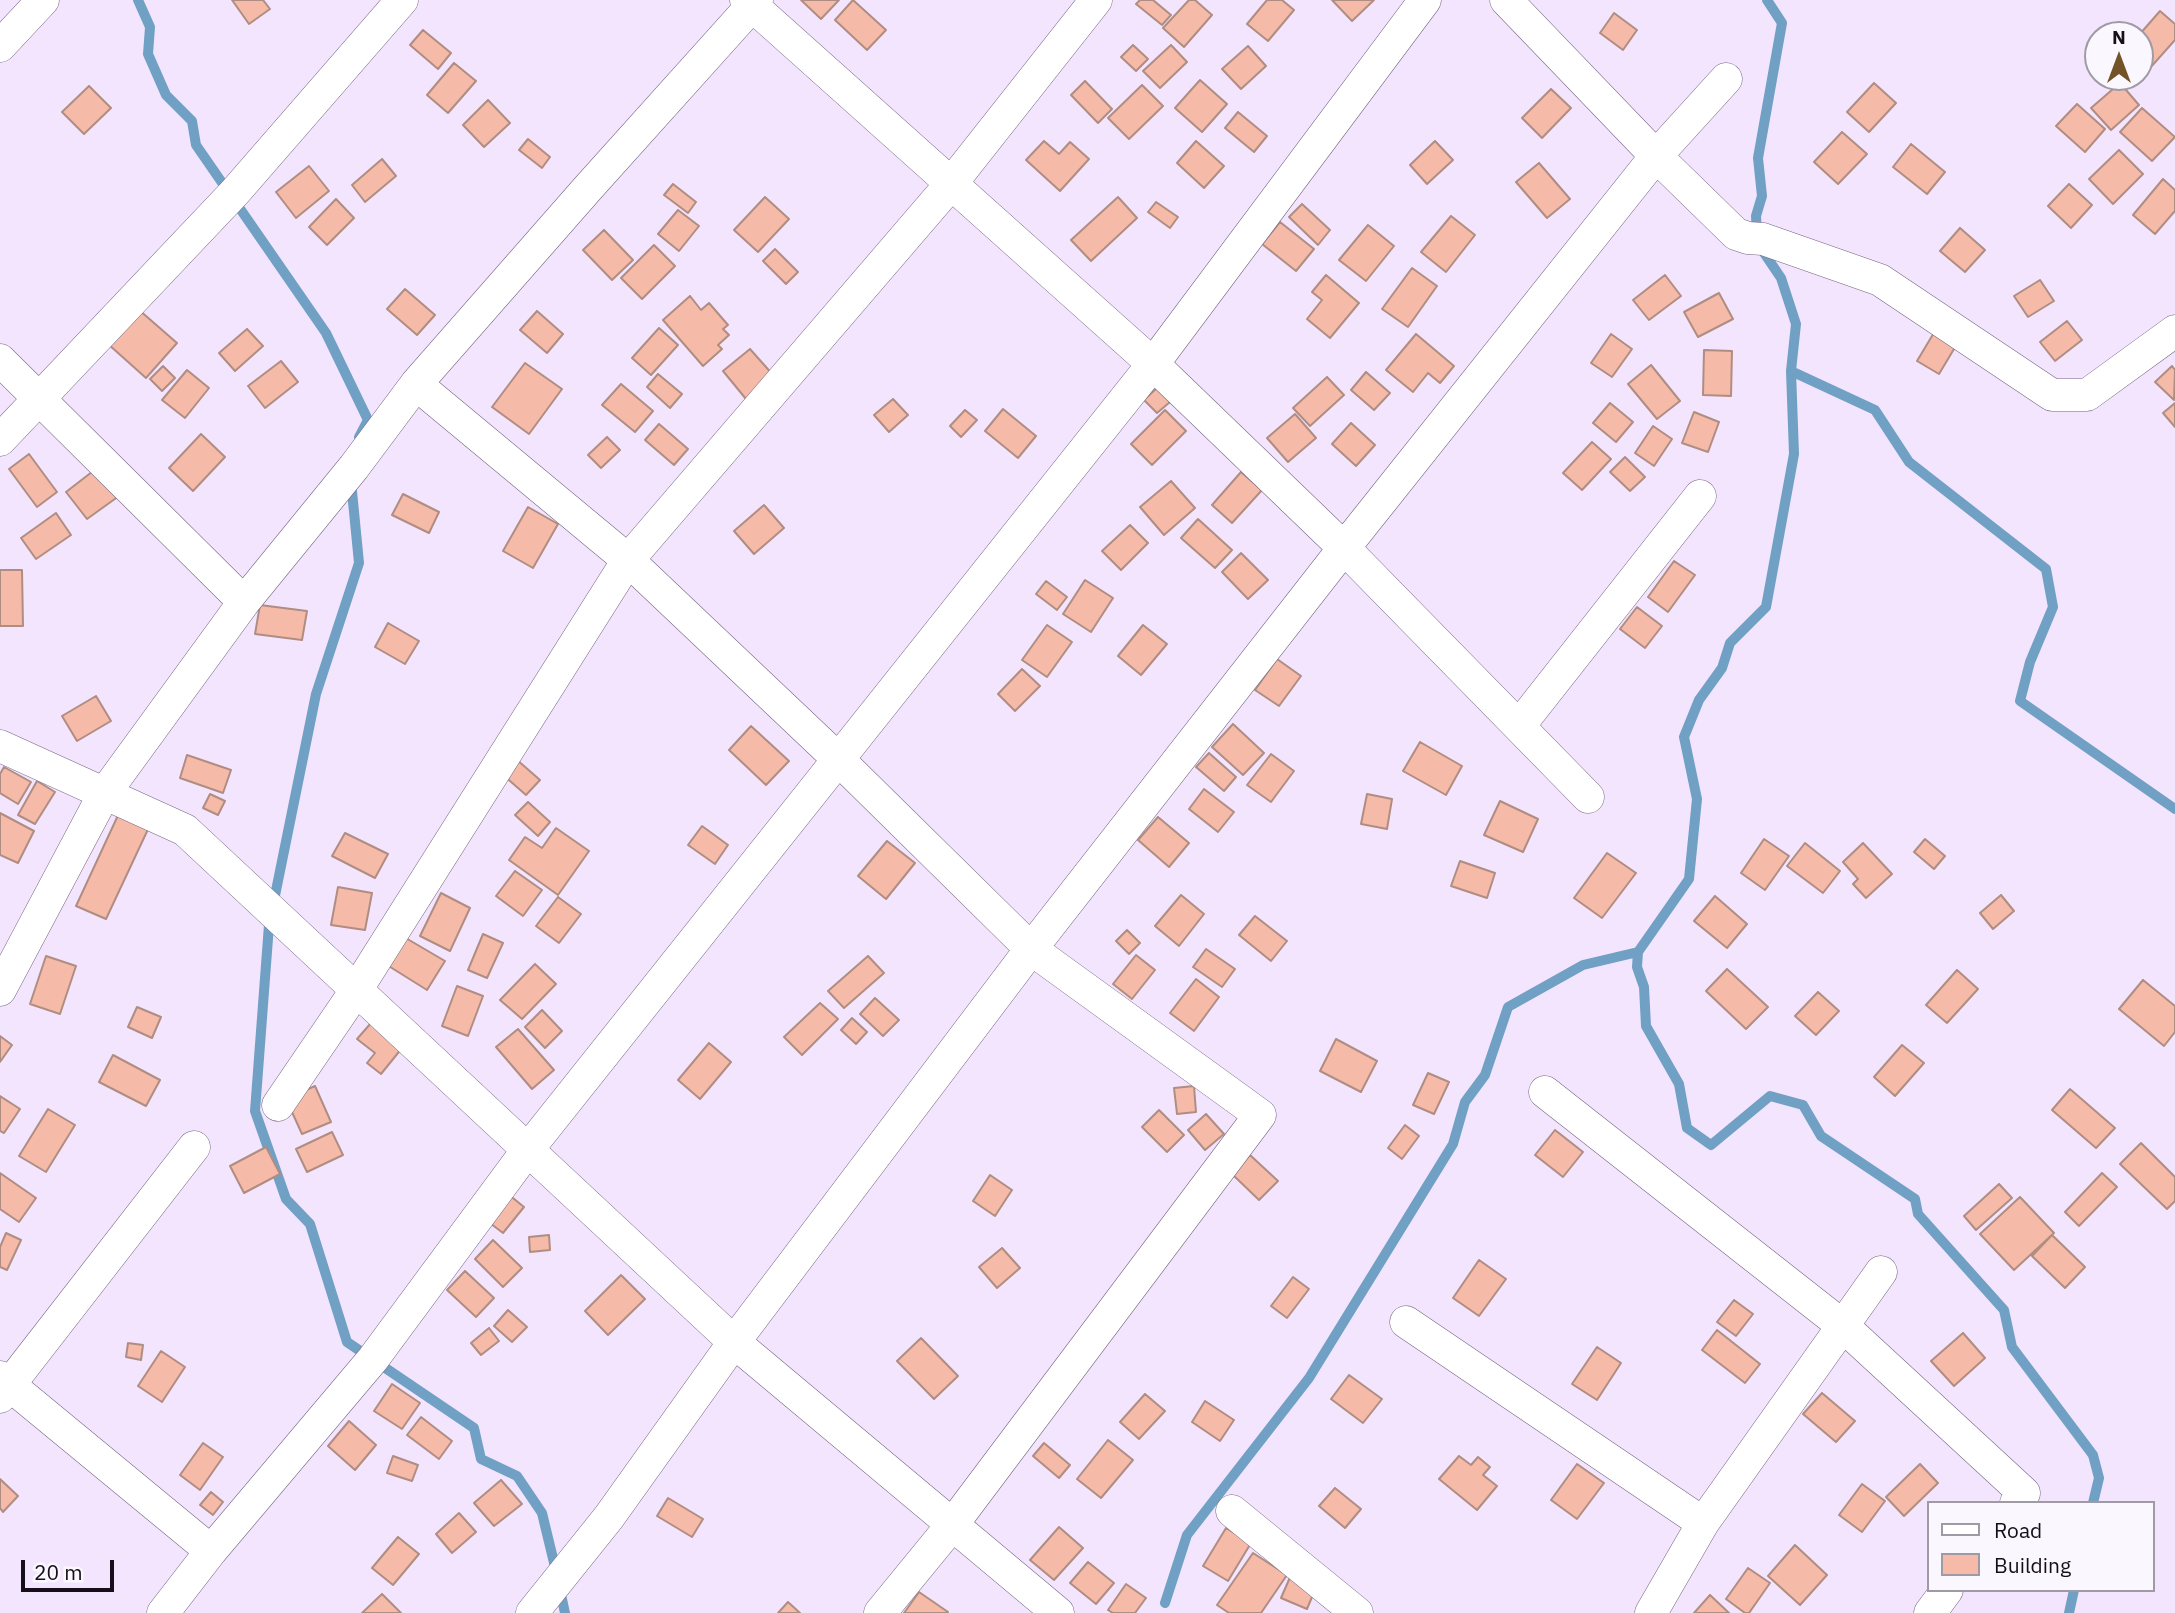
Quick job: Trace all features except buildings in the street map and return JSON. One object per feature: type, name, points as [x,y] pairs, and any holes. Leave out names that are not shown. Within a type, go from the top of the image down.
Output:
[{"type":"street","points":[[0,46],[43,0]]},
{"type":"street","points":[[0,440],[230,197],[402,0]]},
{"type":"street","points":[[278,1105],[357,989],[628,560],[950,185],[1096,0]]},
{"type":"street","points":[[163,1613],[211,1551],[373,1359],[529,1148],[1153,364],[1425,0]]},
{"type":"street","points":[[1506,0],[1656,156],[1736,234],[1880,280],[2052,395],[2087,396],[2175,331]]},
{"type":"street","points":[[0,990],[104,794],[244,602],[351,472],[416,384],[752,2],[950,185],[1153,364],[1344,548],[1588,797]]},
{"type":"street","points":[[532,1613],[609,1517],[734,1342],[1031,949],[1344,548],[1656,156],[1726,79]]},
{"type":"street","points":[[0,360],[244,602]]},
{"type":"street","points":[[416,384],[628,560],[838,759],[1031,949],[1260,1115],[952,1525],[880,1613]]},
{"type":"street","points":[[1519,726],[1700,496]]},
{"type":"street","points":[[0,746],[185,830],[734,1342],[1058,1613]]},
{"type":"street","points":[[1545,1092],[1843,1326],[2024,1493],[2018,1501]]},
{"type":"street","points":[[194,1147],[3,1386],[211,1551]]},
{"type":"street","points":[[1651,1613],[1703,1523],[1881,1272]]},
{"type":"street","points":[[1406,1322],[1703,1523]]},
{"type":"street","points":[[1232,1511],[1357,1613]]},
{"type":"street","points":[[1930,1613],[1946,1592]]},
{"type":"waterway","points":[[138,0],[150,27],[148,54],[166,95],[192,121],[196,145],[326,333],[368,420],[359,437]]},
{"type":"waterway","points":[[1757,233],[1756,216],[1762,196],[1758,158],[1782,23],[1767,0]]},
{"type":"waterway","points":[[1760,247],[1781,278],[1796,324],[1791,371],[1794,454],[1766,607],[1730,643],[1722,668],[1699,700],[1684,737],[1697,799],[1689,879],[1638,952],[1637,967],[1644,987],[1646,1026],[1679,1084],[1687,1128],[1711,1145],[1770,1096],[1803,1105],[1821,1136],[1915,1199],[1918,1214],[2004,1310],[2012,1347],[2093,1455],[2099,1478],[2093,1501]]},
{"type":"waterway","points":[[1791,371],[1875,410],[1909,462],[2046,569],[2053,607],[2030,662],[2020,701],[2175,809]]},
{"type":"waterway","points":[[351,481],[359,563],[316,694],[269,925],[255,1111],[286,1199],[310,1224],[347,1342],[474,1428],[481,1459],[517,1476],[542,1513],[556,1571]]},
{"type":"waterway","points":[[1165,1603],[1187,1535],[1309,1378],[1453,1144],[1465,1102],[1485,1075],[1508,1007],[1583,965],[1638,952]]},
{"type":"waterway","points":[[560,1590],[565,1613]]},
{"type":"waterway","points":[[2069,1613],[2074,1592]]}]
